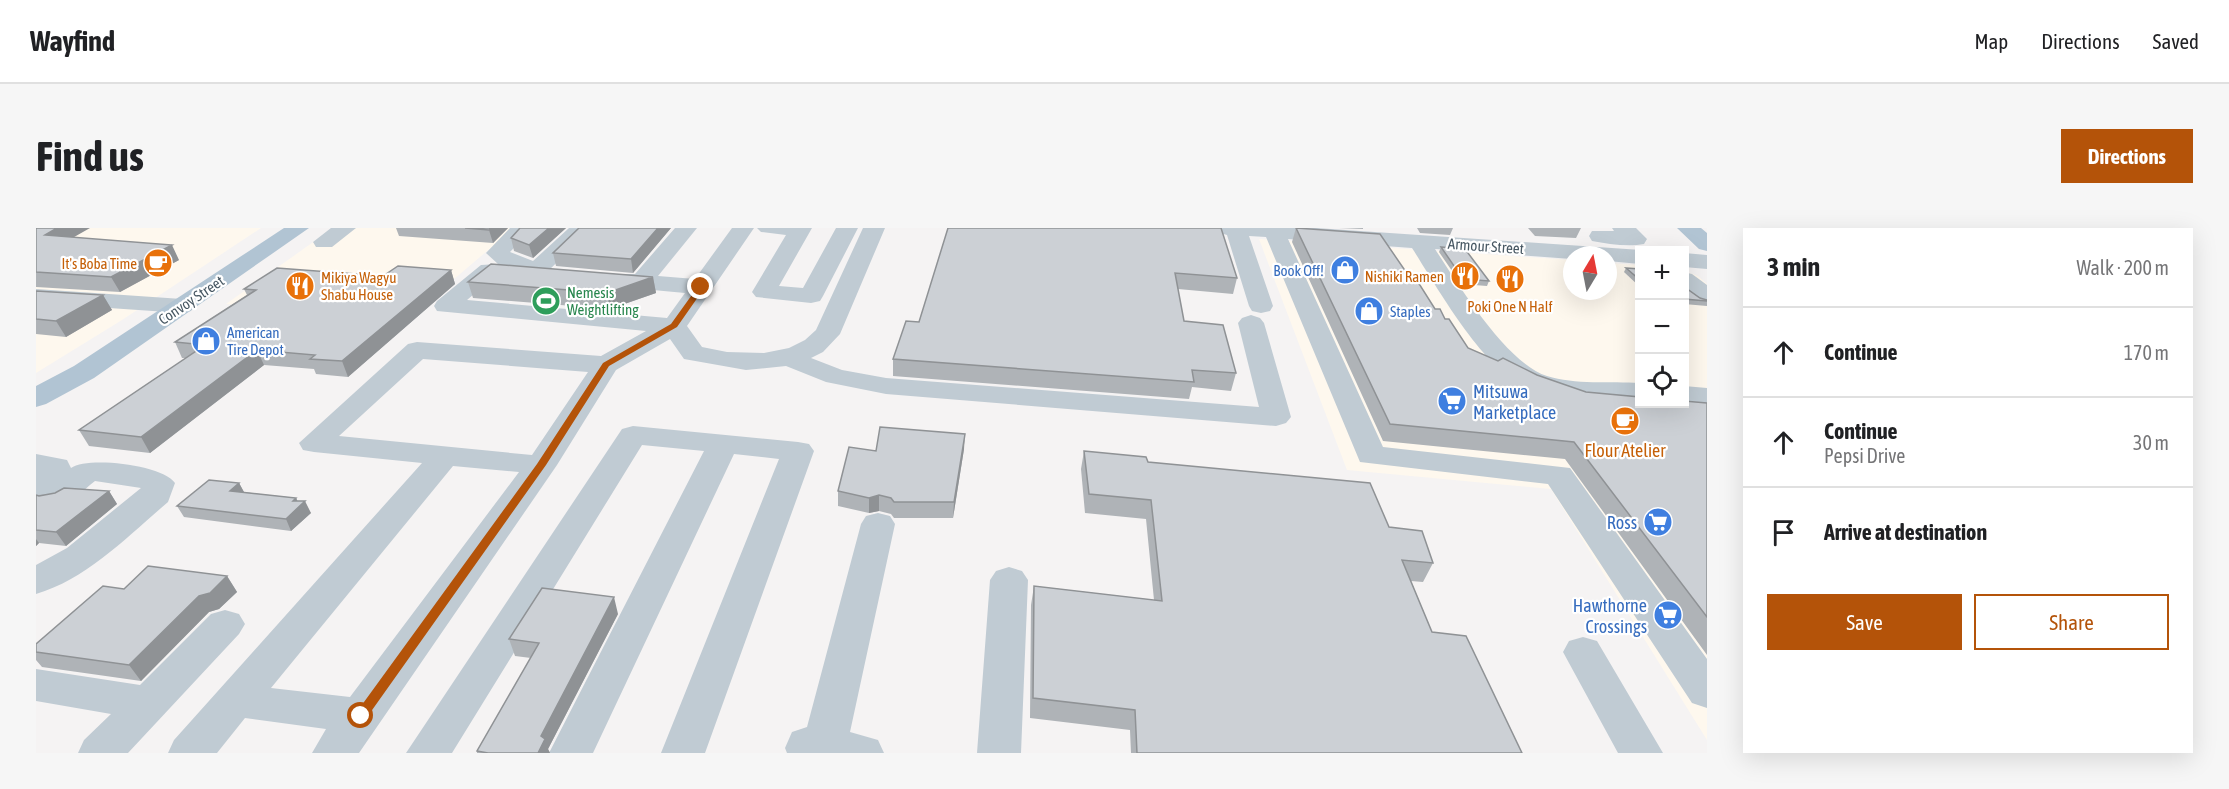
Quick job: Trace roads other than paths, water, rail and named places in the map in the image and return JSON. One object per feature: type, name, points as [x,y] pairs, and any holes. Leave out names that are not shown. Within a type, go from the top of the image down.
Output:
[{"type":"main road","name":"Convoy Street","points":[[36,398],[84,372],[298,228]]},
{"type":"main road","points":[[1688,228],[1707,244]]},
{"type":"main road","name":"Convoy Street","points":[[36,423],[84,372]]},
{"type":"street","points":[[324,242],[345,228]]},
{"type":"street","points":[[522,228],[497,253],[536,270],[703,285]]},
{"type":"street","points":[[536,270],[581,228]]},
{"type":"street","points":[[644,278],[686,228]]},
{"type":"street","points":[[334,753],[541,465],[606,365],[674,326],[743,228]]},
{"type":"street","points":[[768,228],[801,229],[764,292],[811,296],[847,228]]},
{"type":"street","points":[[703,285],[644,278],[489,270],[446,306],[674,326],[693,352],[721,360],[775,360],[805,353],[827,334],[874,228]]},
{"type":"street","points":[[789,357],[809,369],[832,378],[886,386],[1276,417],[1256,314],[1230,228]]},
{"type":"street","name":"Armour Street","points":[[1230,228],[1406,237],[1563,251]]},
{"type":"street","points":[[1582,232],[1636,239],[1623,228]]},
{"type":"street","points":[[1274,231],[1371,455],[1559,475],[1707,691]]},
{"type":"street","points":[[1582,232],[1597,246]]},
{"type":"street","points":[[1406,237],[1455,295],[1507,364],[1537,383],[1635,392]]},
{"type":"street","name":"Armour Street","points":[[1617,256],[1635,257]]},
{"type":"street","points":[[1689,260],[1707,262]]},
{"type":"street","points":[[1617,270],[1635,271]]},
{"type":"street","points":[[36,285],[137,294]]},
{"type":"street","points":[[1689,287],[1702,308]]},
{"type":"street","points":[[36,296],[182,306]]},
{"type":"street","points":[[541,465],[314,443],[417,350],[606,365]]},
{"type":"street","points":[[1689,395],[1707,397]]},
{"type":"street","points":[[428,753],[633,435],[798,451],[683,753]]},
{"type":"street","points":[[571,753],[723,443]]},
{"type":"street","points":[[190,753],[445,456]]},
{"type":"street","points":[[36,465],[56,467],[44,493]]},
{"type":"street","points":[[36,581],[80,557],[148,503],[159,489],[159,483],[88,471],[44,493]]},
{"type":"street","points":[[36,573],[151,480]]},
{"type":"street","points":[[831,751],[878,524]]},
{"type":"street","points":[[999,753],[1009,580]]},
{"type":"street","points":[[100,753],[225,624]]},
{"type":"street","points":[[1583,652],[1641,753]]},
{"type":"street","points":[[36,685],[149,703]]},
{"type":"street","points":[[236,700],[361,716]]},
{"type":"place","name":"It's Boba Time","points":[[158,263]]},
{"type":"place","name":"Book Off!","points":[[1345,270]]},
{"type":"place","name":"Nishiki Ramen","points":[[1465,276]]},
{"type":"place","name":"Poki One N Half","points":[[1510,279]]},
{"type":"place","name":"Mikiya Wagyu Shabu House","points":[[300,286]]},
{"type":"place","name":"Nemesis Weightlifting","points":[[546,301]]},
{"type":"place","name":"Staples","points":[[1369,311]]},
{"type":"place","name":"American Tire Depot","points":[[206,341]]},
{"type":"place","name":"Mitsuwa Marketplace","points":[[1452,401]]},
{"type":"place","name":"Flour Atelier","points":[[1625,421]]},
{"type":"place","name":"Ross","points":[[1658,522]]},
{"type":"place","name":"Hawthorne Crossings","points":[[1668,615]]}]
